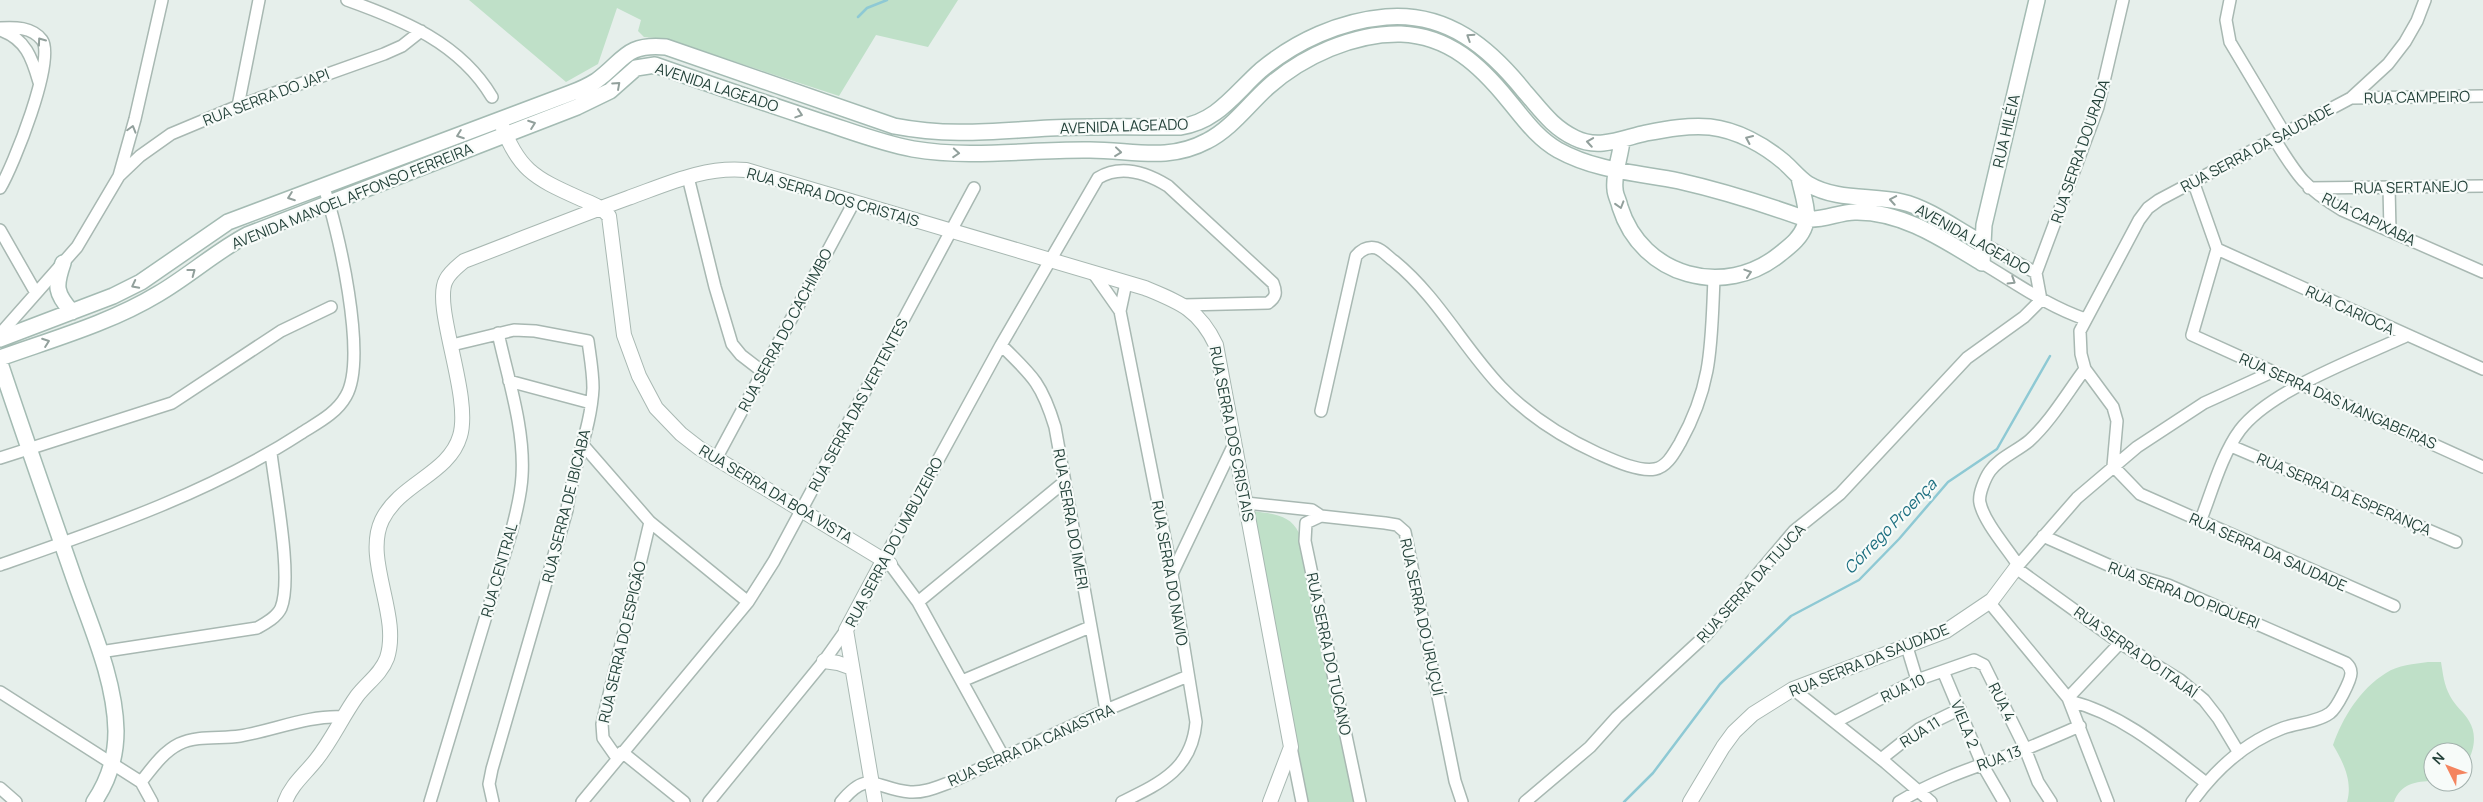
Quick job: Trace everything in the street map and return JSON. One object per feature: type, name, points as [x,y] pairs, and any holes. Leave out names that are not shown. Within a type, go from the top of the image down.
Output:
[{"type":"main road","name":"RUA HILÉIA","points":[[1982,263],[1984,225],[2038,0]]},
{"type":"main road","name":"AVENIDA LAGEADO","points":[[571,93],[596,81],[624,55],[634,50],[656,46],[666,47],[894,126],[925,132],[959,134],[1052,128],[1180,127],[1191,125],[1219,111],[1274,60],[1310,38],[1334,29],[1384,17],[1424,19],[1444,24],[1479,43],[1517,82],[1547,119],[1577,140],[1609,144],[1680,127],[1712,127],[1737,134],[1766,148],[1799,177],[1831,194],[1882,198],[1914,205],[1984,244]]},
{"type":"main road","name":"AVENIDA LAGEADO","points":[[574,108],[605,94],[636,68],[655,65],[850,131],[915,149],[981,154],[1093,150],[1155,155],[1186,151],[1208,141],[1227,128],[1284,74],[1303,62],[1336,46],[1363,38],[1397,34],[1416,35],[1443,43],[1474,62],[1526,122],[1548,143],[1581,162],[1617,171],[1721,190],[1806,219],[1818,219],[1855,212],[1900,220],[1934,235],[1982,263]]},
{"type":"main road","points":[[655,65],[656,46]]},
{"type":"main road","name":"AVENIDA MANOEL AFFONSO FERREIRA","points":[[0,358],[128,311],[185,278],[227,246],[247,235],[329,204],[503,127],[571,93]]},
{"type":"main road","name":"AVENIDA MANOEL AFFONSO FERREIRA","points":[[0,339],[72,312],[141,282],[228,222],[322,186],[503,127],[574,108]]},
{"type":"main road","points":[[1622,140],[1615,188],[1624,219],[1633,235],[1646,250],[1677,270],[1694,276],[1714,279],[1735,277],[1755,271],[1771,262],[1797,239],[1806,219],[1799,177]]},
{"type":"main road","points":[[64,263],[58,277],[58,290],[60,297],[72,312]]},
{"type":"main road","points":[[0,363],[28,449],[100,652],[111,692],[116,731],[113,766],[94,802]]},
{"type":"street","points":[[0,334],[77,246],[95,219],[119,176],[135,119],[162,0]]},
{"type":"street","points":[[238,106],[259,0]]},
{"type":"street","points":[[347,0],[391,16],[421,31],[466,62],[492,97]]},
{"type":"street","name":"RUA SERRA DOURADA","points":[[2036,273],[2098,107],[2123,0]]},
{"type":"street","name":"RUA CAPIXABA","points":[[2230,0],[2226,20],[2230,42],[2280,137],[2296,174],[2309,188],[2342,210],[2483,272]]},
{"type":"street","name":"RUA SERRA DA SAUDADE","points":[[2085,319],[2139,220],[2148,208],[2193,181],[2280,137],[2351,98],[2388,64],[2405,42],[2417,21],[2425,0]]},
{"type":"street","points":[[0,29],[23,28],[36,34],[43,41],[46,50],[46,59],[31,115],[0,188]]},
{"type":"street","points":[[0,29],[11,34],[31,55],[40,84]]},
{"type":"street","name":"RUA SERRA DO JAPI","points":[[119,176],[140,156],[171,134],[238,106],[384,54],[402,46],[421,31]]},
{"type":"street","name":"RUA CAMPEIRO","points":[[2351,98],[2483,96]]},
{"type":"street","points":[[503,127],[520,161],[530,172],[544,182],[601,208]]},
{"type":"street","name":"RUA SERRA DOS CRISTAIS","points":[[285,802],[295,783],[318,758],[343,717],[379,672],[387,657],[389,632],[378,546],[381,522],[394,502],[406,489],[447,459],[461,436],[462,405],[443,302],[445,281],[452,271],[464,261],[601,208],[712,170],[746,170],[1126,283],[1184,305],[1204,324],[1216,345],[1291,747]]},
{"type":"street","points":[[1048,261],[1098,178],[1106,173],[1121,171],[1151,176],[1184,198],[1273,283],[1276,292],[1275,298],[1268,303],[1184,305]]},
{"type":"street","points":[[688,177],[712,278],[732,344],[741,355],[763,372]]},
{"type":"street","points":[[2193,181],[2218,249]]},
{"type":"street","points":[[0,565],[62,543],[229,476],[271,453],[329,416],[347,396],[352,383],[354,365],[350,301],[329,204],[322,186]]},
{"type":"street","name":"RUA SERTANEJO","points":[[2309,188],[2483,186]]},
{"type":"street","points":[[2389,187],[2390,230]]},
{"type":"street","name":"RUA SERRA DAS VERTENTES","points":[[582,802],[748,602],[774,561],[802,510],[974,188]]},
{"type":"street","name":"RUA SERRA DO CACHIMBO","points":[[716,459],[854,202]]},
{"type":"street","name":"RUA SERRA DA BOA VISTA","points":[[601,208],[610,220],[624,335],[639,376],[656,408],[680,434],[716,459],[887,562],[918,602],[1004,758]]},
{"type":"street","points":[[0,230],[36,293]]},
{"type":"street","name":"AVENIDA LAGEADO","points":[[1984,244],[2036,273]]},
{"type":"street","points":[[1321,411],[1356,256],[1364,249],[1374,248],[1382,251],[1416,280],[1444,312],[1491,376],[1534,416],[1568,439],[1606,456],[1645,469],[1658,468],[1666,463],[1677,447],[1692,419],[1703,389],[1713,334],[1714,279]]},
{"type":"street","name":"RUA SERRA DAS MANGABEIRAS","points":[[2218,249],[2192,335],[2483,467]]},
{"type":"street","name":"RUA CARIOCA","points":[[2218,249],[2406,336],[2483,369]]},
{"type":"street","name":"RUA SERRA DO UMBUZEIRO","points":[[709,802],[824,661],[846,630],[887,562],[1001,345],[1048,261]]},
{"type":"street","name":"AVENIDA LAGEADO","points":[[1982,263],[2041,300]]},
{"type":"street","points":[[2036,273],[2041,300],[2061,311],[2085,319],[2080,331],[2081,354],[2085,369],[2113,407],[2115,414],[2117,429],[2113,466]]},
{"type":"street","name":"RUA SERRA DO NAVIO","points":[[1094,274],[1120,311]]},
{"type":"street","name":"RUA SERRA DO NAVIO","points":[[1122,802],[1154,786],[1174,772],[1185,758],[1194,739],[1196,722],[1172,574],[1120,311],[1126,283]]},
{"type":"street","name":"RUA SERRA DA TIJUCA","points":[[1525,802],[1590,747],[1617,717],[1706,634],[1794,531],[1840,494],[1967,358],[2024,317],[2041,300]]},
{"type":"street","points":[[0,325],[28,303]]},
{"type":"street","points":[[0,458],[172,403],[197,389],[280,331],[331,307]]},
{"type":"street","name":"RUA SERRA DE IBICABA","points":[[452,345],[514,330],[535,331],[588,341],[592,375],[591,403],[583,445],[574,470],[567,510],[492,769],[489,784],[493,802]]},
{"type":"street","name":"RUA CENTRAL","points":[[430,802],[511,533],[521,493],[523,475],[521,437],[498,333]]},
{"type":"street","points":[[2200,522],[2231,446],[2239,431],[2253,415],[2300,384],[2406,336]]},
{"type":"street","name":"RUA SERRA DO IMERI","points":[[1001,345],[1030,373],[1044,395],[1055,428],[1063,483],[1106,710]]},
{"type":"street","points":[[2085,369],[2044,425],[2028,441],[1990,471],[1984,486],[1979,501],[1982,512],[2017,566],[2077,498],[2137,447],[2204,403],[2272,372]]},
{"type":"street","points":[[509,381],[591,403]]},
{"type":"street","points":[[1172,574],[1235,442]]},
{"type":"street","points":[[583,445],[650,522],[748,602]]},
{"type":"street","name":"RUA SERRA DA ESPERANÇA","points":[[2231,446],[2456,542]]},
{"type":"street","points":[[100,652],[258,628],[268,622],[280,610],[284,598],[282,539],[271,453]]},
{"type":"street","name":"RUA SERRA DA SAUDADE","points":[[2113,466],[2140,494],[2394,606]]},
{"type":"street","points":[[918,602],[1063,483]]},
{"type":"street","name":"RUA SERRA DO URUÇUÍ","points":[[1246,503],[1312,510],[1321,516],[1397,525],[1405,532],[1455,781],[1462,802]]},
{"type":"street","name":"RUA SERRA DO TUCANO","points":[[1321,516],[1306,524],[1305,541],[1360,802]]},
{"type":"street","name":"RUA SERRA DO ESPIGÃO","points":[[650,522],[602,724],[603,738],[620,755],[684,802]]},
{"type":"street","name":"RUA SERRA DO PIQUERI","points":[[2043,536],[2124,572],[2168,585],[2259,623],[2346,663],[2350,668],[2351,675],[2338,703],[2330,713],[2282,728],[2239,753]]},
{"type":"street","name":"RUA SERRA DA SAUDADE","points":[[1690,802],[1709,766],[1734,732],[1753,714],[1793,689],[1946,631],[1989,602],[2003,588],[2017,566]]},
{"type":"street","name":"RUA SERRA DO ITAJAÍ","points":[[2017,566],[2120,643],[2180,680],[2204,700],[2218,718],[2239,753]]},
{"type":"street","points":[[1989,602],[2069,700],[2108,802]]},
{"type":"street","points":[[962,681],[1090,628]]},
{"type":"street","points":[[846,630],[875,802]]},
{"type":"street","points":[[2069,700],[2120,643]]},
{"type":"street","points":[[1907,647],[1917,680]]},
{"type":"street","name":"RUA 10","points":[[1835,722],[1917,680],[1974,660]]},
{"type":"street","name":"RUA 4","points":[[1974,660],[1984,665],[2025,749],[2038,782],[2051,802]]},
{"type":"street","points":[[824,661],[852,668]]},
{"type":"street","name":"VIELA 2","points":[[1943,671],[1982,764],[2004,802]]},
{"type":"street","name":"RUA SERRA DA CANASTRA","points":[[871,782],[895,790],[924,791],[951,782],[1106,710],[1188,676]]},
{"type":"street","points":[[1793,689],[1881,759],[1931,802]]},
{"type":"street","points":[[0,692],[113,766],[141,782],[152,802]]},
{"type":"street","points":[[2069,700],[2118,721],[2162,748],[2206,783]]},
{"type":"street","name":"RUA 11","points":[[1881,759],[1919,729],[1960,709]]},
{"type":"street","points":[[141,782],[159,760],[180,743],[194,739],[242,736],[320,717],[343,717]]},
{"type":"street","name":"RUA 13","points":[[1899,802],[1918,790],[2080,726]]},
{"type":"street","points":[[1270,802],[1291,747]]},
{"type":"street","points":[[1291,747],[1302,802]]},
{"type":"street","points":[[2192,802],[2206,783],[2239,753]]},
{"type":"street","points":[[841,802],[855,787],[871,782]]},
{"type":"street","points":[[0,788],[16,802]]},
{"type":"green space","points":[[469,0],[958,0],[928,47],[876,35],[839,96],[666,39],[644,37],[638,31],[641,20],[617,8],[598,64],[566,82]]},
{"type":"green space","points":[[1253,511],[1286,518],[1299,533],[1354,802],[1308,802]]},
{"type":"green space","points":[[2441,662],[2448,692],[2472,727],[2474,739],[2473,748],[2473,742],[2423,742],[2423,782],[2404,787],[2394,802],[2347,802],[2349,794],[2348,779],[2333,745],[2342,724],[2360,695],[2368,687],[2391,670],[2412,664]]},
{"type":"waterway","points":[[858,17],[867,8],[887,0]]},
{"type":"waterway","name":"Córrego Proença","points":[[1624,802],[1653,773],[1720,684],[1791,616],[1859,580],[1899,539],[1948,482],[1997,449],[2050,356]]}]
